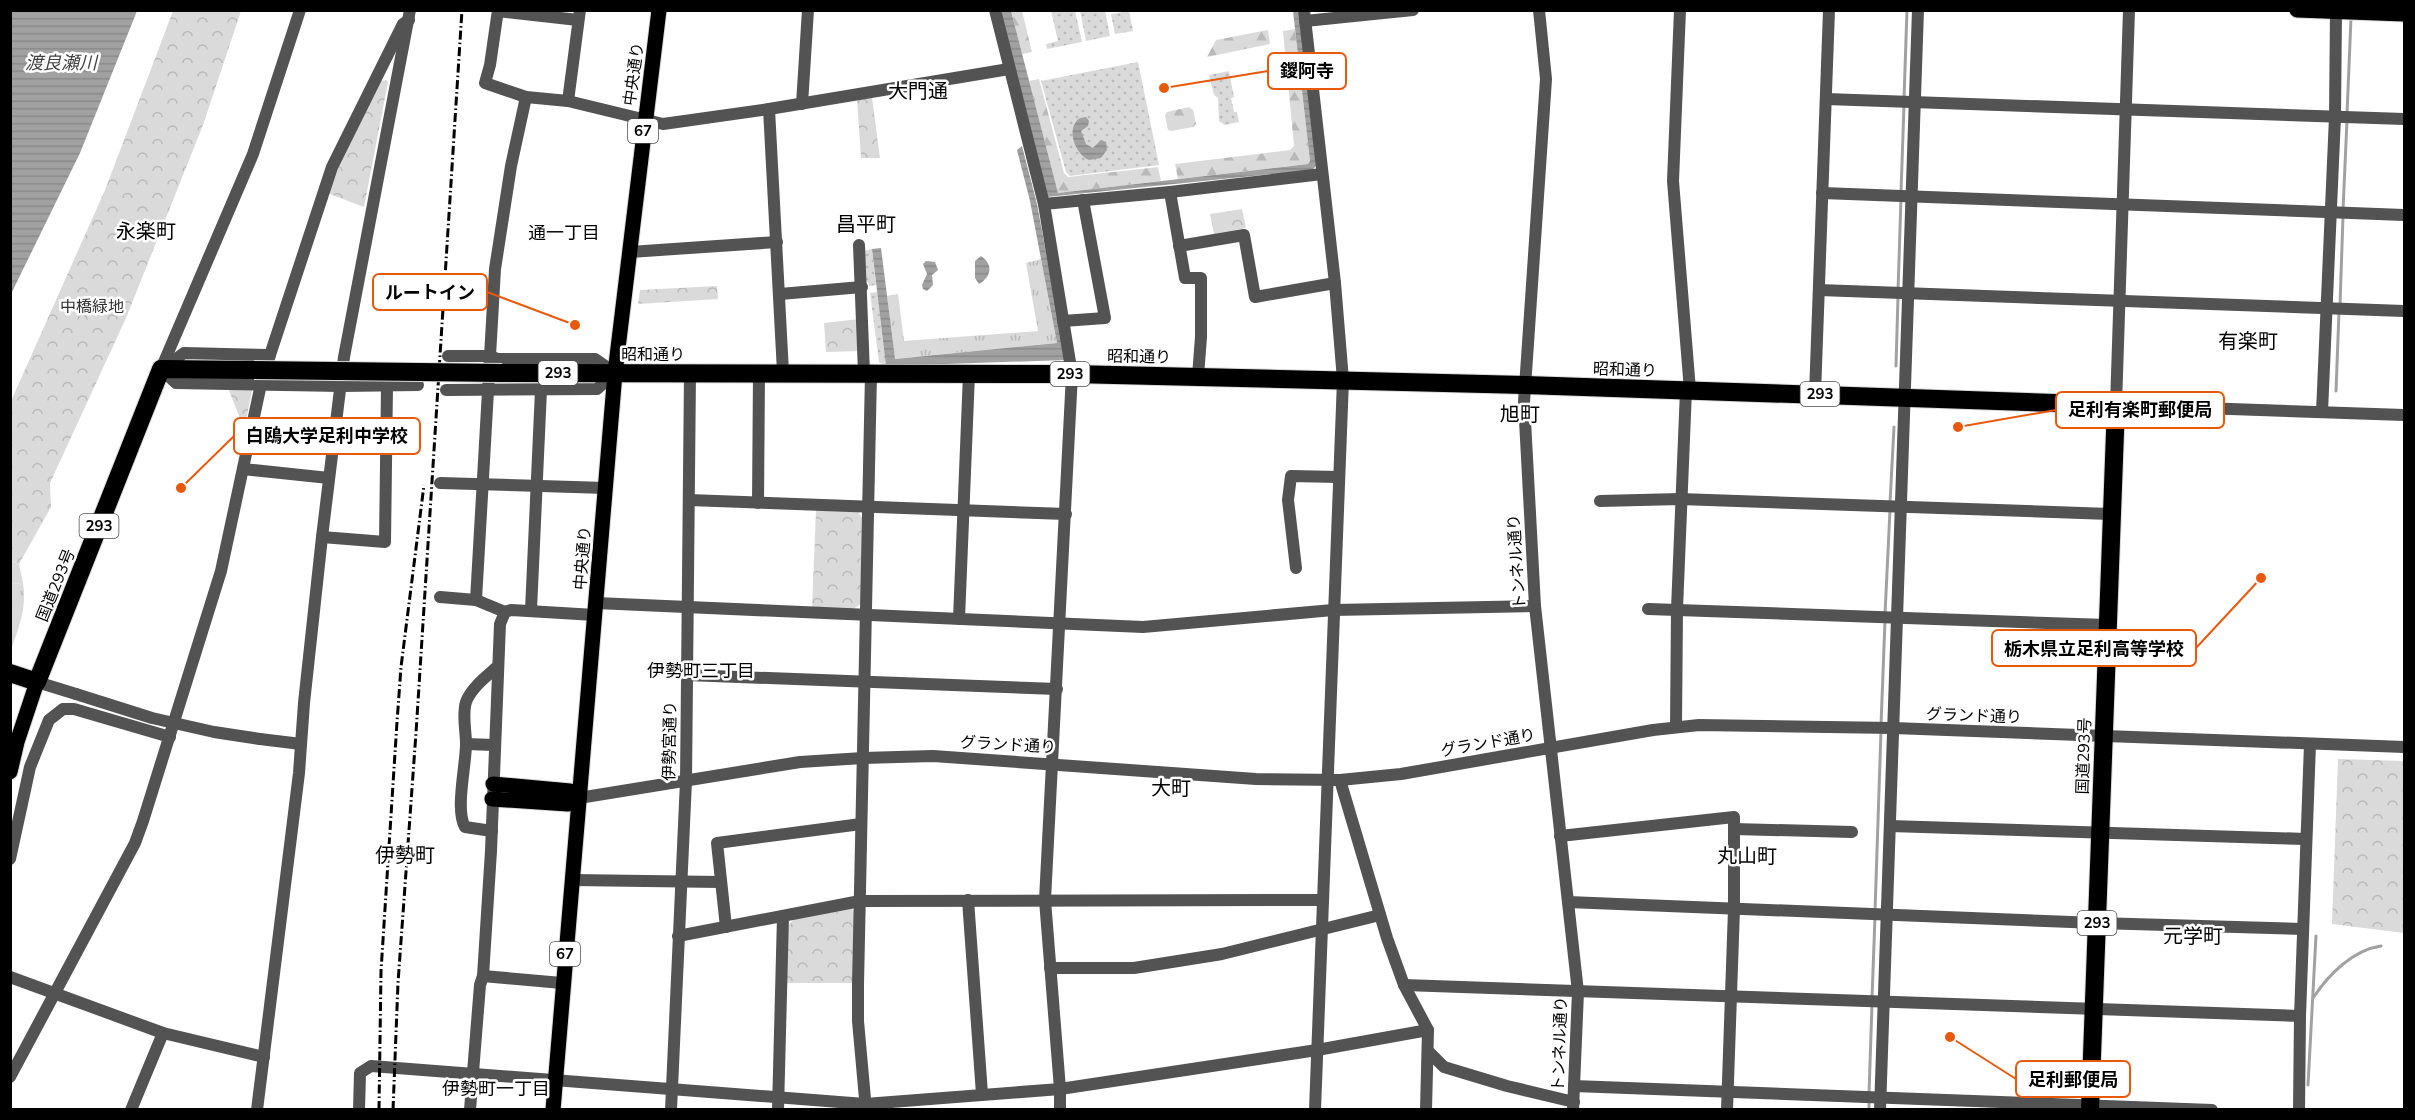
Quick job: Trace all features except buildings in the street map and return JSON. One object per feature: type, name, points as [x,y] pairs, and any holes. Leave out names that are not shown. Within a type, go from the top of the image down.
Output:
[{"type":"highway","name":"昭和通り","points":[[162,369],[258,377],[783,372],[1198,376],[2116,405]]},
{"type":"highway","name":"国道293号","points":[[23,677],[162,369]]},
{"type":"highway","name":"国道293号","points":[[2090,1107],[2110,514],[2116,405]]},
{"type":"main road","name":"中央通り","points":[[553,1110],[615,373],[659,10]]},
{"type":"main road","points":[[2297,10],[2404,14]]},
{"type":"main road","points":[[10,772],[18,742],[23,677]]},
{"type":"main road","points":[[493,792],[568,804],[579,798]]},
{"type":"street","points":[[162,369],[253,154],[300,10]]},
{"type":"street","points":[[802,104],[808,10]]},
{"type":"street","points":[[995,10],[1044,204],[1072,374],[1045,900],[1060,1089],[1059,1110]]},
{"type":"street","points":[[1314,1110],[1323,931],[1343,380],[1335,284],[1304,16],[1413,10]]},
{"type":"street","name":"トンネル通り","points":[[1539,10],[1546,87],[1525,385],[1528,504],[1535,606],[1578,992],[1573,1106]]},
{"type":"street","points":[[1676,728],[1680,499],[1688,390],[1673,181],[1674,110],[1680,10]]},
{"type":"street","points":[[1815,394],[1829,10]]},
{"type":"street","points":[[1880,1104],[1918,10]]},
{"type":"street","points":[[2129,10],[2116,405],[2404,415]]},
{"type":"street","points":[[568,101],[579,15],[498,11],[485,83],[526,97],[568,101],[663,124],[802,104],[1010,69]]},
{"type":"street","points":[[2322,412],[2335,117],[2336,11]]},
{"type":"street","points":[[10,1077],[135,843],[221,571],[243,469],[258,377],[270,355],[332,167],[403,24],[410,15]]},
{"type":"street","points":[[257,1110],[301,744],[303,703],[328,478],[344,357],[410,15]]},
{"type":"street","points":[[381,68],[399,73]]},
{"type":"street","points":[[476,600],[495,269],[511,166],[526,97]]},
{"type":"street","points":[[1826,99],[2404,119]]},
{"type":"street","points":[[769,109],[783,372]]},
{"type":"street","points":[[1044,204],[1322,174]]},
{"type":"street","points":[[1170,192],[1185,278],[1201,278],[1201,337],[1198,376]]},
{"type":"street","points":[[1822,193],[2404,215]]},
{"type":"street","points":[[1063,321],[1105,318],[1083,200]]},
{"type":"street","points":[[1179,246],[1244,235],[1254,297],[1335,284]]},
{"type":"street","points":[[630,252],[777,242]]},
{"type":"street","points":[[859,245],[868,374],[869,507],[858,1021],[865,1107]]},
{"type":"street","points":[[780,294],[862,287]]},
{"type":"street","points":[[1819,290],[2120,299],[2404,311]]},
{"type":"street","points":[[162,369],[184,353],[270,355]]},
{"type":"street","points":[[446,390],[597,389],[615,373],[595,359],[498,359],[490,356],[448,356]]},
{"type":"street","name":"伊勢宮通り","points":[[671,1110],[686,781],[690,373]]},
{"type":"street","points":[[758,503],[759,373]]},
{"type":"street","points":[[959,619],[969,374]]},
{"type":"street","points":[[258,377],[341,386],[418,385]]},
{"type":"street","points":[[322,537],[385,542],[387,386]]},
{"type":"street","points":[[531,610],[541,390]]},
{"type":"street","points":[[243,469],[328,478]]},
{"type":"street","points":[[1296,568],[1288,500],[1291,476],[1338,477]]},
{"type":"street","points":[[440,483],[606,488]]},
{"type":"street","points":[[1600,501],[1680,499],[2110,514]]},
{"type":"street","points":[[689,500],[1066,514]]},
{"type":"street","points":[[440,597],[476,600],[505,612],[511,610],[688,608],[1143,627],[1333,610],[1535,606]]},
{"type":"street","points":[[1648,609],[2107,625]]},
{"type":"street","points":[[470,1110],[480,985],[483,976],[492,831],[500,624],[505,612]]},
{"type":"street","points":[[492,831],[471,829],[465,827],[462,822],[466,702],[482,680],[497,667]]},
{"type":"street","points":[[687,675],[1057,689]]},
{"type":"street","points":[[23,677],[152,718],[260,739],[301,744]]},
{"type":"street","points":[[10,859],[30,767],[49,720],[63,709],[74,709],[170,738]]},
{"type":"street","name":"グランド通り","points":[[579,798],[800,762],[933,756],[1256,779],[1327,781],[1401,774],[1550,747],[1676,728],[1737,724],[2404,747]]},
{"type":"street","points":[[466,744],[494,746]]},
{"type":"street","points":[[2299,1110],[2300,1016],[2310,744]]},
{"type":"street","points":[[1340,780],[1380,915],[1404,985],[1428,1030],[1426,1110]]},
{"type":"street","points":[[1560,836],[1734,817],[1734,909],[1727,1110]]},
{"type":"street","points":[[726,927],[717,843],[861,824]]},
{"type":"street","points":[[1890,826],[2306,839]]},
{"type":"street","points":[[1734,829],[1852,832]]},
{"type":"street","points":[[572,880],[720,882]]},
{"type":"street","points":[[968,900],[982,1094]]},
{"type":"street","points":[[678,936],[860,901],[1323,900]]},
{"type":"street","points":[[1568,902],[2303,929]]},
{"type":"street","points":[[1050,968],[1134,968],[1222,954],[1323,931],[1380,915]]},
{"type":"street","points":[[778,1103],[783,916]]},
{"type":"street","points":[[483,976],[562,983]]},
{"type":"street","points":[[10,977],[163,1033],[264,1057]]},
{"type":"street","points":[[1404,985],[2300,1016]]},
{"type":"street","points":[[359,1110],[360,1073],[371,1066],[672,1088],[778,1103],[865,1107],[982,1094],[1060,1089],[1317,1050],[1428,1030]]},
{"type":"street","points":[[131,1110],[163,1033]]},
{"type":"street","points":[[1429,1052],[1444,1067],[1573,1106]]},
{"type":"street","points":[[1574,1086],[1728,1092],[1880,1104],[2212,1110]]},
{"type":"green space","name":"中橋緑地","points":[[173,11],[241,11],[203,125],[126,318],[50,483],[51,507],[19,564],[11,560],[11,401],[105,190]]},
{"type":"green space","points":[[1011,11],[1022,11],[1032,52],[1022,54]]},
{"type":"green space","points":[[1051,11],[1075,11],[1082,42],[1047,49],[1046,44],[1058,41]]},
{"type":"green space","points":[[1080,11],[1105,11],[1110,36],[1086,41]]},
{"type":"green space","points":[[1129,11],[1133,31],[1115,34],[1111,14]]},
{"type":"green space","points":[[1295,29],[1310,161],[1308,164],[1178,179],[1175,164],[1290,150],[1294,146],[1283,31]]},
{"type":"green space","points":[[1268,30],[1270,44],[1207,57],[1216,40]]},
{"type":"green space","points":[[1138,62],[1159,165],[1070,176],[1066,172],[1041,81]]},
{"type":"green space","points":[[1229,71],[1234,97],[1231,98],[1239,122],[1225,125],[1219,121],[1218,98],[1214,95],[1209,75]]},
{"type":"green space","points":[[1039,79],[1064,173],[1068,177],[1158,167],[1161,181],[1058,193],[1029,81]]},
{"type":"green space","points":[[381,81],[388,82],[364,207],[327,193],[338,163]]},
{"type":"green space","points":[[872,97],[880,158],[861,158],[857,99]]},
{"type":"green space","points":[[1189,107],[1193,110],[1196,124],[1193,127],[1168,130],[1165,115],[1167,112]]},
{"type":"green space","points":[[1242,209],[1246,228],[1214,234],[1210,214]]},
{"type":"green space","points":[[872,249],[876,285],[869,286],[868,282],[863,282],[862,251]]},
{"type":"green space","points":[[1041,259],[1057,343],[894,359],[887,296],[898,294],[904,341],[1038,331],[1026,263]]},
{"type":"green space","points":[[717,286],[718,299],[638,304],[640,290]]},
{"type":"green space","points":[[877,292],[886,366],[879,362],[870,293]]},
{"type":"green space","points":[[859,319],[861,351],[826,352],[824,323]]},
{"type":"green space","points":[[228,388],[252,390],[243,426]]},
{"type":"green space","points":[[816,510],[858,512],[862,518],[861,604],[853,609],[812,608]]},
{"type":"green space","points":[[10,560],[19,564],[23,583],[11,584]]},
{"type":"green space","points":[[23,583],[23,609],[11,650],[11,584]]},
{"type":"green space","points":[[2338,759],[2404,761],[2404,933],[2332,924]]},
{"type":"green space","points":[[850,907],[854,911],[853,983],[786,983],[787,927],[794,919]]},
{"type":"water","name":"渡良瀬川","points":[[11,10],[137,11],[80,153],[11,294]]},
{"type":"water","points":[[1000,11],[1011,11],[1058,193],[1308,164],[1310,161],[1293,11],[1301,11],[1316,166],[1312,170],[1047,197]]},
{"type":"water","points":[[1086,117],[1089,121],[1088,126],[1081,131],[1086,144],[1093,148],[1101,140],[1106,142],[1107,150],[1101,158],[1089,160],[1076,147],[1073,128],[1080,118]]},
{"type":"water","points":[[1022,146],[1037,204],[1066,360],[886,366],[872,249],[881,248],[895,359],[1057,343],[1030,201],[1017,150]]},
{"type":"water","points":[[981,256],[988,263],[989,271],[986,278],[979,284],[975,278],[975,261]]},
{"type":"water","points":[[926,261],[935,262],[938,270],[932,275],[933,285],[927,291],[922,285],[927,274],[923,264]]},
{"type":"waterway","points":[[1904,99],[1907,10]]},
{"type":"waterway","points":[[2347,114],[2351,18]]},
{"type":"waterway","points":[[1901,192],[1904,105]]},
{"type":"waterway","points":[[2343,210],[2347,120]]},
{"type":"waterway","points":[[1898,291],[1901,198]]},
{"type":"waterway","points":[[2340,305],[2343,216]]},
{"type":"waterway","points":[[1896,366],[1898,297]]},
{"type":"waterway","points":[[2336,391],[2339,312]]},
{"type":"waterway","points":[[1890,503],[1894,427]]},
{"type":"waterway","points":[[1885,614],[1890,510]]},
{"type":"waterway","points":[[1881,725],[1885,621]]},
{"type":"waterway","points":[[1875,911],[1881,731]]},
{"type":"waterway","points":[[1872,998],[1875,917]]},
{"type":"waterway","points":[[2308,1085],[2316,936]]},
{"type":"waterway","points":[[2313,998],[2326,980],[2351,958],[2361,952],[2381,946]]},
{"type":"waterway","points":[[1869,1094],[1872,1004]]},
{"type":"waterway","points":[[1869,1100],[1869,1110]]},
{"type":"railway","points":[[393,1110],[398,983],[462,10]]},
{"type":"railway","points":[[379,1110],[381,971],[397,722],[401,667],[424,485]]},
{"type":"place","name":"鑁阿寺","points":[[1164,88]]},
{"type":"place","name":"ルートイン","points":[[575,325]]},
{"type":"place","name":"足利有楽町郵便局","points":[[1958,427]]},
{"type":"place","name":"白鴎大学足利中学校","points":[[181,488]]},
{"type":"place","name":"栃木県立足利高等学校","points":[[2261,578]]},
{"type":"place","name":"足利郵便局","points":[[1950,1037]]},
{"type":"district","name":"大門通","points":[[918,91]]},
{"type":"district","name":"昌平町","points":[[866,224]]},
{"type":"district","name":"永楽町","points":[[146,231]]},
{"type":"district","name":"通一丁目","points":[[564,233]]},
{"type":"district","name":"有楽町","points":[[2248,341]]},
{"type":"district","name":"旭町","points":[[1520,414]]},
{"type":"district","name":"伊勢町三丁目","points":[[701,671]]},
{"type":"district","name":"大町","points":[[1171,788]]},
{"type":"district","name":"伊勢町","points":[[405,855]]},
{"type":"district","name":"丸山町","points":[[1747,856]]},
{"type":"district","name":"元学町","points":[[2193,936]]},
{"type":"district","name":"伊勢町一丁目","points":[[496,1089]]}]
